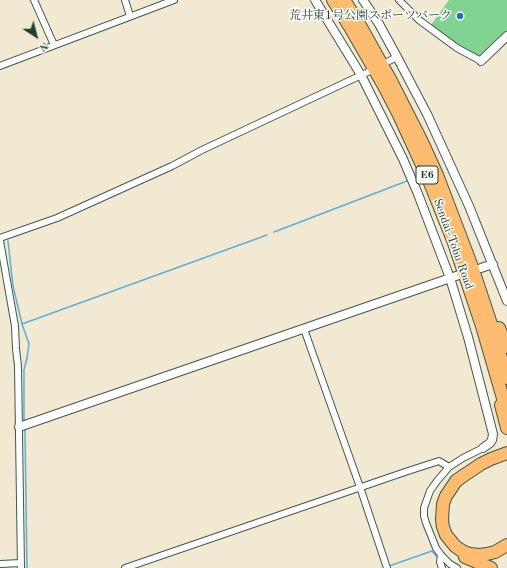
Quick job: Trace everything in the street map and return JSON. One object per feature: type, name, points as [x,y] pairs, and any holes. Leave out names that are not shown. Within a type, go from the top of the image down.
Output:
[{"type":"highway","name":"Sendai-Tobu Road","points":[[333,0],[384,86],[414,147],[433,191],[454,243],[482,326],[507,412]]},
{"type":"highway","name":"Sendai-Tobu Road","points":[[344,0],[392,81],[431,162],[479,287],[507,378]]},
{"type":"highway","points":[[449,206],[476,265],[507,347]]},
{"type":"highway","points":[[494,363],[507,428]]},
{"type":"highway","points":[[507,451],[481,464],[456,482],[446,496],[442,512],[443,527],[446,535],[455,546],[462,551],[475,554],[487,554],[496,552],[507,545]]},
{"type":"highway","points":[[491,568],[464,557],[451,549],[439,532],[436,509],[441,495],[455,476],[470,464],[478,460],[507,451]]},
{"type":"street","points":[[34,0],[54,45]]},
{"type":"street","points":[[125,0],[130,16]]},
{"type":"street","points":[[0,66],[174,0]]},
{"type":"street","points":[[315,0],[361,75],[418,194],[450,278],[468,337],[493,434],[490,443],[449,467],[430,491],[424,508],[424,516],[430,536],[441,561],[457,568]]},
{"type":"street","points":[[363,0],[379,24],[410,79],[434,128],[469,206],[507,301]]},
{"type":"street","points":[[399,0],[423,24],[456,48],[481,61],[507,36]]},
{"type":"street","points":[[387,62],[397,57]]},
{"type":"street","points":[[0,238],[57,218],[172,166],[202,150],[370,71]]},
{"type":"street","points":[[0,241],[16,326],[21,566],[0,564]]},
{"type":"street","points":[[480,268],[493,264]]},
{"type":"street","points":[[19,427],[459,275]]},
{"type":"street","points":[[304,329],[387,568]]},
{"type":"street","points":[[126,568],[440,460],[449,467]]},
{"type":"green space","points":[[449,0],[507,0],[507,33],[483,55],[478,56],[459,46],[431,25]]},
{"type":"waterway","points":[[274,232],[407,181]]},
{"type":"waterway","points":[[22,324],[267,235]]},
{"type":"waterway","points":[[8,241],[13,286],[22,324],[29,344],[24,370],[24,420]]},
{"type":"waterway","points":[[25,430],[27,568]]},
{"type":"waterway","points":[[389,566],[432,551],[439,559]]},
{"type":"place","name":"荒井東1号公園スポーツパーク","points":[[460,16]]}]
